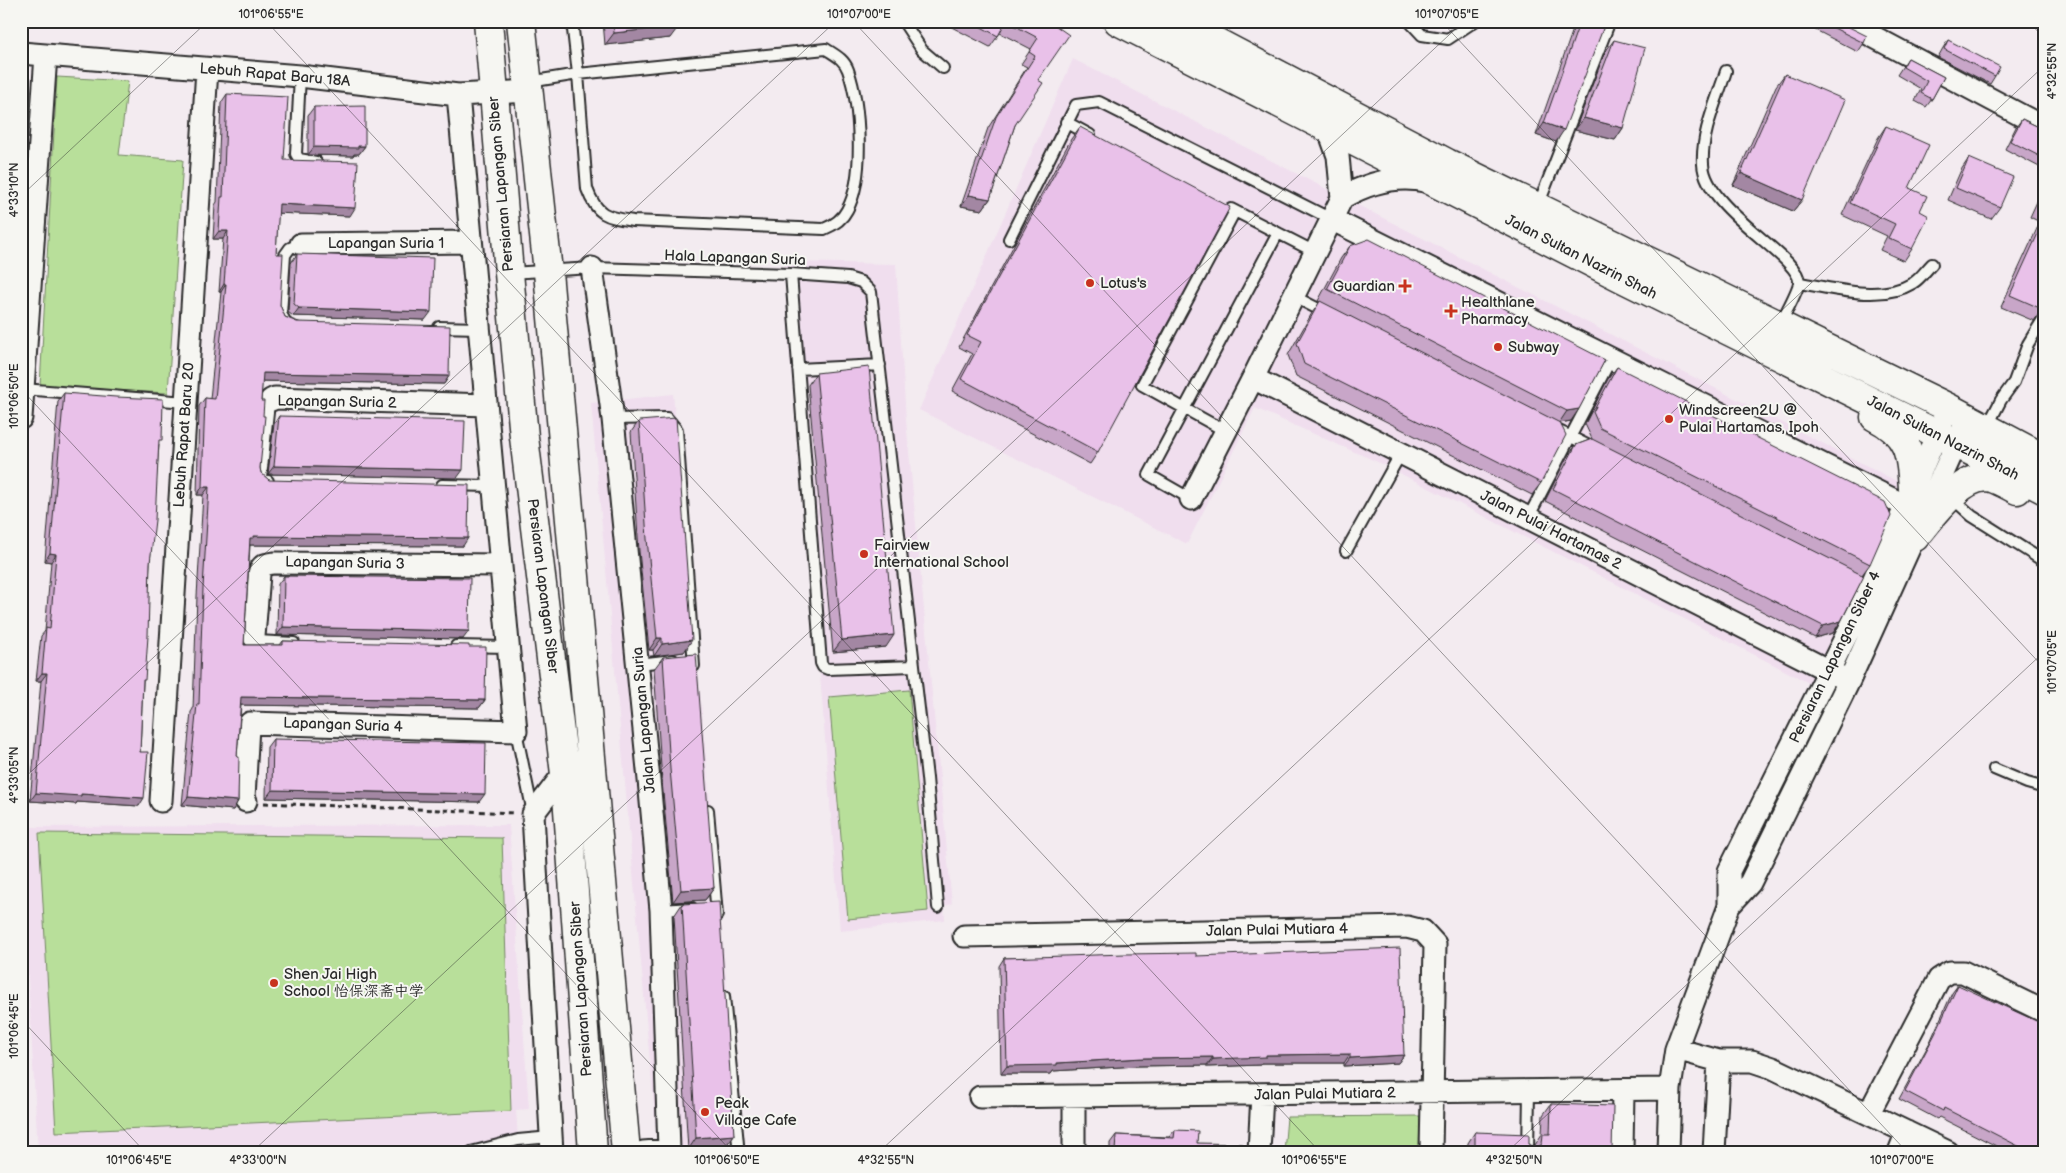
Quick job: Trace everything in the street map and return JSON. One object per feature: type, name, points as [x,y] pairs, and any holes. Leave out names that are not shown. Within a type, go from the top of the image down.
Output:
[{"type":"main road","name":"Persiaran Lapangan Siber","points":[[488,21],[524,437],[565,772],[594,1152]]},
{"type":"main road","name":"Persiaran Lapangan Siber","points":[[521,21],[548,272],[626,1152]]},
{"type":"main road","name":"Jalan Sultan Nazrin Shah","points":[[1118,21],[2045,490]]},
{"type":"main road","name":"Jalan Sultan Nazrin Shah","points":[[1176,21],[1447,163],[1968,418],[2045,459]]},
{"type":"main road","points":[[1732,333],[1749,353],[1891,425],[1904,438],[1912,459],[1909,498]]},
{"type":"main road","points":[[1915,537],[1950,496],[1974,480],[1990,478],[2045,505]]},
{"type":"main road","points":[[561,730],[588,724]]},
{"type":"street","points":[[1844,21],[2045,128]]},
{"type":"street","name":"Lebuh Rapat Baru 18A","points":[[21,52],[300,76],[458,95],[493,94],[529,87]]},
{"type":"street","points":[[21,418],[46,55]]},
{"type":"street","name":"Lebuh Rapat Baru 20","points":[[162,801],[207,69]]},
{"type":"street","points":[[458,95],[516,731]]},
{"type":"street","points":[[1191,499],[1342,198],[1338,156],[1328,128]]},
{"type":"street","points":[[1342,198],[1366,186],[1386,180],[1411,178],[1438,184]]},
{"type":"street","points":[[1331,219],[1610,359],[1909,498]]},
{"type":"street","name":"Lapangan Suria 1","points":[[301,244],[471,242]]},
{"type":"street","name":"Jalan Lapangan Suria","points":[[592,268],[612,419],[639,664],[660,910],[669,1151],[644,1152]]},
{"type":"street","name":"Jalan Pulai Hartamas 2","points":[[1253,378],[1849,681]]},
{"type":"street","name":"Lapangan Suria 2","points":[[271,400],[275,398],[486,405]]},
{"type":"street","name":"Persiaran Lapangan Siber 4","points":[[1668,1152],[1670,1089],[1676,1049],[1729,906],[1730,870],[1828,671],[1865,586],[1909,498],[1946,439],[1968,418]]},
{"type":"street","name":"Persiaran Lapangan Siber 4","points":[[1729,906],[1750,882],[1849,681],[1915,537],[1946,439]]},
{"type":"street","name":"Lapangan Suria 3","points":[[254,637],[258,574],[264,564],[501,565]]},
{"type":"street","name":"Lapangan Suria 4","points":[[246,801],[244,798],[248,726],[250,723],[516,731]]},
{"type":"street","points":[[552,1145],[533,814],[565,772]]},
{"type":"street","name":"Jalan Pulai Mutiara 4","points":[[964,936],[1408,927],[1423,931],[1435,944],[1431,1152]]},
{"type":"street","points":[[1869,1113],[1939,979],[1950,972],[1963,972],[2045,1012]]},
{"type":"street","points":[[1676,1049],[1719,1061],[1735,1060],[1759,1064],[1869,1113],[1948,1152]]},
{"type":"street","points":[[1714,1152],[1719,1061]]},
{"type":"street","name":"Jalan Pulai Mutiara 2","points":[[980,1097],[1670,1089]]},
{"type":"street","points":[[1622,1152],[1623,1090]]},
{"type":"street","points":[[1260,1152],[1262,1094]]},
{"type":"street","points":[[1074,1096],[1074,1152]]},
{"type":"street","points":[[1899,1152],[1907,1132]]},
{"type":"lane","points":[[529,87],[578,74],[826,49],[840,58],[847,69],[854,99],[860,153],[856,180],[848,210],[837,224],[824,229],[633,221],[608,217],[592,204],[587,189],[578,74],[572,21]]},
{"type":"lane","points":[[903,21],[922,50],[943,68]]},
{"type":"lane","points":[[1410,21],[1422,35],[1448,39],[1475,21]]},
{"type":"lane","points":[[1537,207],[1610,21]]},
{"type":"lane","points":[[1726,71],[1706,135],[1702,164],[1706,180],[1716,196],[1738,219],[1780,255],[1797,274],[1799,283],[1779,326]]},
{"type":"lane","points":[[300,76],[296,154],[299,159],[306,162],[325,162]]},
{"type":"lane","points":[[1009,239],[1076,105],[1099,102],[1331,219]]},
{"type":"lane","points":[[1066,122],[1100,140]]},
{"type":"lane","points":[[1218,202],[1315,252]]},
{"type":"lane","points":[[1225,432],[1142,385],[1235,211]]},
{"type":"lane","points":[[1191,499],[1149,475],[1278,233]]},
{"type":"lane","points":[[292,323],[285,321],[281,314],[285,255],[290,248],[301,244]]},
{"type":"lane","points":[[1799,283],[1854,292],[1887,292],[1913,283],[1932,264]]},
{"type":"lane","name":"Hala Lapangan Suria","points":[[509,273],[592,268],[791,274],[848,278],[861,282],[871,292],[880,365]]},
{"type":"lane","points":[[791,274],[821,663],[823,667],[828,669],[914,666]]},
{"type":"lane","points":[[1293,296],[1336,318]]},
{"type":"lane","points":[[1968,418],[2001,400],[2014,382],[2028,344],[2045,316]]},
{"type":"lane","points":[[430,327],[479,328]]},
{"type":"lane","points":[[1528,518],[1610,359]]},
{"type":"lane","points":[[798,369],[880,365],[927,778],[938,907]]},
{"type":"lane","points":[[23,389],[186,402]]},
{"type":"lane","name":"Lapangan Suria 2","points":[[271,400],[269,403],[261,477],[264,481],[280,482]]},
{"type":"lane","points":[[612,419],[668,418],[678,430],[696,678]]},
{"type":"lane","points":[[1544,423],[1606,454]]},
{"type":"lane","points":[[1346,551],[1401,453]]},
{"type":"lane","points":[[435,484],[494,486]]},
{"type":"lane","points":[[1950,496],[1972,516],[2045,562]]},
{"type":"lane","points":[[254,637],[256,640],[263,642],[302,643]]},
{"type":"lane","points":[[450,646],[508,647]]},
{"type":"lane","points":[[639,664],[694,658]]},
{"type":"lane","points":[[516,731],[533,814]]},
{"type":"lane","points":[[1994,769],[2027,783],[2045,788]]},
{"type":"lane","points":[[706,797],[718,926]]},
{"type":"lane","points":[[660,910],[716,906]]},
{"type":"lane","points":[[724,986],[738,1144],[735,1152]]},
{"type":"lane","points":[[1528,1152],[1529,1091]]},
{"type":"lane","points":[[471,1152],[518,1140],[552,1145]]},
{"type":"path","points":[[246,801],[533,814]]},
{"type":"shaded area","points":[[1073,59],[1912,489],[1817,687],[1382,464],[1255,408],[1187,544],[919,410]]},
{"type":"shaded area","name":"Fairview International School","points":[[785,262],[896,264],[906,420],[952,904],[944,906],[945,920],[840,931],[821,687],[789,346]]},
{"type":"shaded area","points":[[673,394],[742,1152],[658,1152],[591,403]]},
{"type":"shaded area","name":"Shen Jai High School 怡保深斋中学","points":[[509,825],[529,1109],[516,1110],[519,1152],[38,1152],[21,856],[21,827]]},
{"type":"green space","points":[[57,77],[128,81],[119,155],[183,160],[168,393],[40,386]]},
{"type":"green space","points":[[909,690],[928,911],[848,919],[829,697]]},
{"type":"green space","name":"Shen Jai High School 怡保深斋中学","points":[[39,833],[502,838],[511,1111],[56,1132]]},
{"type":"green space","points":[[1420,1116],[1419,1152],[1284,1152],[1287,1117]]},
{"type":"building","points":[[613,21],[678,21],[679,26],[614,33]]},
{"type":"building","points":[[970,21],[1006,21],[998,36]]},
{"type":"building","points":[[1006,21],[1049,21],[1069,35],[1038,80],[1043,83],[1015,125],[990,199],[969,195],[996,117],[1035,56],[1029,52],[1038,38]]},
{"type":"building","points":[[1580,21],[1606,21],[1564,130],[1544,123]]},
{"type":"building","points":[[1820,21],[1842,21],[1843,24],[1867,36],[1864,43]]},
{"type":"building","points":[[1614,40],[1645,48],[1623,128],[1584,118]]},
{"type":"building","points":[[1948,40],[2000,67],[1995,76],[1944,49]]},
{"type":"building","points":[[1908,58],[1944,77],[1932,99],[1921,93],[1927,81],[1903,67]]},
{"type":"building","points":[[1785,74],[1845,100],[1802,200],[1741,173]]},
{"type":"building","points":[[21,78],[25,79],[22,124],[21,124]]},
{"type":"building","points":[[227,94],[288,97],[284,160],[358,162],[355,208],[279,204],[276,254],[283,254],[280,305],[285,317],[297,322],[450,326],[449,376],[263,373],[261,401],[264,401],[263,416],[265,416],[261,473],[269,480],[469,485],[468,538],[254,536],[254,538],[250,538],[244,645],[283,645],[283,641],[486,647],[485,700],[241,697],[237,757],[239,757],[238,801],[188,797],[197,704],[199,704],[209,487],[202,487],[205,398],[215,399],[226,284],[224,284],[228,231],[219,231],[221,197],[223,197]]},
{"type":"building","points":[[365,106],[365,146],[358,146],[358,148],[314,147],[314,107]]},
{"type":"building","points":[[2022,119],[2045,130],[2045,159],[2010,141]]},
{"type":"building","points":[[1886,126],[1929,145],[1909,188],[1927,196],[1920,211],[1929,216],[1912,249],[1888,238],[1895,224],[1850,203]]},
{"type":"building","name":"Lotus's","points":[[1080,127],[1230,207],[1098,452],[961,379],[981,342],[967,335]]},
{"type":"building","points":[[1969,158],[2013,177],[2000,207],[1956,188]]},
{"type":"building","points":[[2045,191],[2045,208],[2038,205]]},
{"type":"building","points":[[2045,218],[2045,303],[2042,309],[2010,295]]},
{"type":"building","points":[[1369,239],[1605,360],[1579,409],[1567,411],[1327,289],[1350,246]]},
{"type":"building","points":[[297,254],[433,258],[431,312],[299,308],[294,304]]},
{"type":"building","points":[[1320,301],[1560,423],[1566,435],[1541,483],[1304,364],[1297,343]]},
{"type":"building","points":[[869,367],[894,635],[842,640],[816,373]]},
{"type":"building","points":[[1617,367],[1885,502],[1891,516],[1870,564],[1600,428],[1593,412]]},
{"type":"building","points":[[64,393],[163,399],[162,440],[159,440],[155,520],[150,563],[145,680],[143,680],[140,752],[148,752],[144,798],[36,793],[47,673],[42,673],[46,628],[50,629],[56,554],[50,553]]},
{"type":"building","points":[[279,416],[465,421],[463,470],[274,466]]},
{"type":"building","points":[[676,418],[692,640],[662,644],[662,638],[657,638],[647,539],[639,421]]},
{"type":"building","points":[[1592,439],[1864,576],[1841,621],[1823,626],[1553,489],[1576,445]]},
{"type":"building","points":[[284,576],[470,578],[469,631],[283,627]]},
{"type":"building","points":[[696,654],[714,888],[681,890],[670,769],[663,657]]},
{"type":"building","points":[[273,739],[486,743],[485,794],[272,790]]},
{"type":"building","points":[[719,902],[734,1135],[696,1138],[682,904]]},
{"type":"building","points":[[1400,948],[1404,1055],[1350,1058],[1350,1054],[1266,1055],[1266,1057],[1213,1059],[1213,1057],[1143,1058],[1057,1063],[1057,1065],[1007,1066],[1004,958],[1196,953],[1196,956]]},
{"type":"building","points":[[1958,985],[2045,1025],[2045,1152],[2030,1152],[1944,1108],[1943,1111],[1905,1091]]},
{"type":"building","points":[[1551,1104],[1613,1106],[1612,1152],[1475,1152],[1475,1132],[1529,1134],[1529,1144],[1536,1148],[1542,1144],[1543,1134],[1550,1134]]},
{"type":"building","points":[[1175,1130],[1198,1131],[1197,1143],[1243,1144],[1243,1152],[1115,1152],[1116,1135],[1174,1138]]},
{"type":"place","name":"Lotus's","points":[[1090,283]]},
{"type":"place","name":"Guardian","points":[[1405,286]]},
{"type":"place","name":"Healthlane Pharmacy","points":[[1451,311]]},
{"type":"place","name":"Subway","points":[[1498,347]]},
{"type":"place","name":"Windscreen2U @ Pulai Hartamas, Ipoh","points":[[1669,419]]},
{"type":"place","name":"Fairview International School","points":[[864,554]]},
{"type":"place","name":"Shen Jai High School 怡保深斋中学","points":[[274,983]]},
{"type":"place","name":"Peak Village Cafe","points":[[705,1112]]}]
